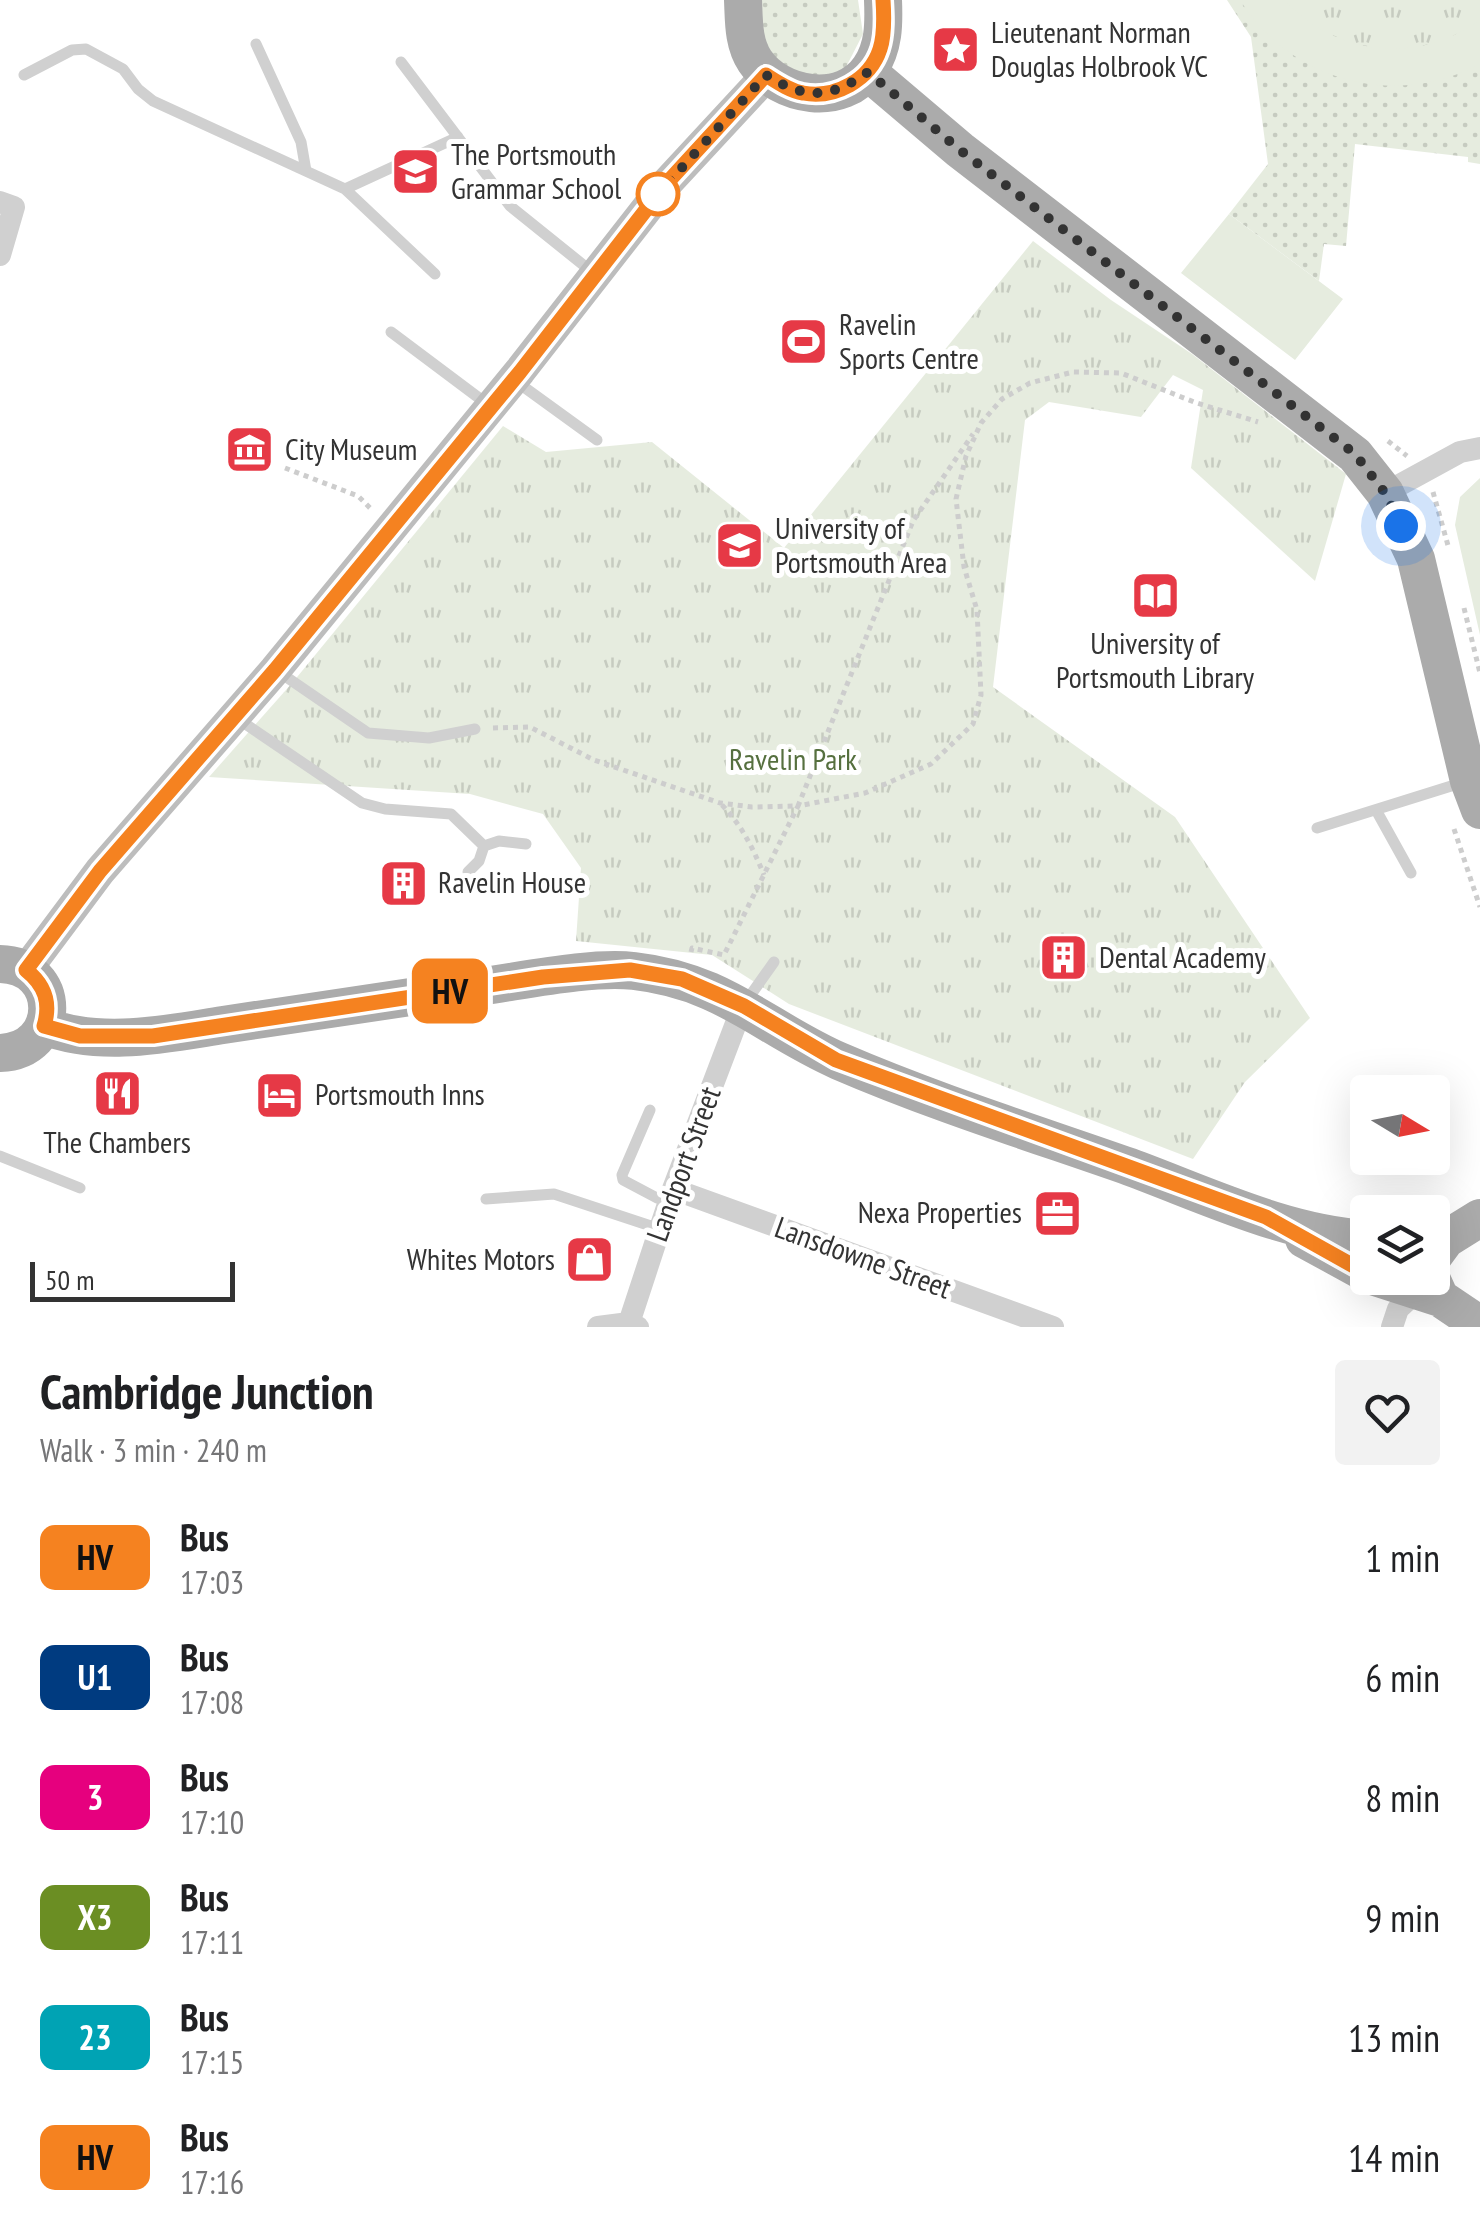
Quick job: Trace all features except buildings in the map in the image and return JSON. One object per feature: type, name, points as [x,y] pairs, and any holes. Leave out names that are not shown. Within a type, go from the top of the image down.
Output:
[{"type":"main road","points":[[744,0],[746,42],[754,59],[766,75],[801,94],[846,87],[868,72],[880,49],[883,0]]},
{"type":"main road","points":[[868,72],[960,150],[1355,454],[1385,493],[1416,559],[1464,793]]},
{"type":"main road","points":[[0,1054],[29,1045],[44,1026],[48,1011],[46,995],[38,981],[13,967],[275,670],[513,379],[666,184],[766,75]]},
{"type":"main road","points":[[44,1026],[80,1036],[153,1036],[543,977],[630,970],[682,979],[744,1006],[836,1060],[1266,1217],[1350,1237]]},
{"type":"main road","points":[[1266,1217],[1350,1264]]},
{"type":"main road","points":[[1450,1225],[1478,1220]]},
{"type":"main road","points":[[1450,1238],[1478,1220]]},
{"type":"main road","points":[[1444,1295],[1480,1325]]},
{"type":"street","points":[[0,202],[14,207],[0,254]]},
{"type":"street","points":[[1385,493],[1460,452],[1480,448]]},
{"type":"street","name":"Landport Street","points":[[634,1325],[671,1194],[744,1006]]},
{"type":"street","name":"Lansdowne Street","points":[[671,1194],[1053,1327]]},
{"type":"street","points":[[1392,1327],[1398,1310],[1416,1295]]},
{"type":"street","points":[[598,1327],[634,1325]]},
{"type":"lane","points":[[256,44],[301,142],[306,171]]},
{"type":"lane","points":[[24,75],[72,50],[86,49],[123,68],[138,89],[153,101],[345,189],[435,274]]},
{"type":"lane","points":[[401,62],[510,206],[596,274]]},
{"type":"lane","points":[[345,189],[458,137]]},
{"type":"lane","points":[[390,332],[490,407]]},
{"type":"lane","points":[[513,379],[597,440]]},
{"type":"lane","points":[[275,670],[368,732],[430,738],[475,728]]},
{"type":"lane","points":[[235,716],[362,803],[385,809],[452,814],[484,846]]},
{"type":"lane","points":[[1318,828],[1376,810],[1464,793]]},
{"type":"lane","points":[[1376,810],[1411,874]]},
{"type":"lane","points":[[484,846],[499,841],[526,844]]},
{"type":"lane","points":[[468,872],[479,861],[484,846]]},
{"type":"lane","points":[[744,1006],[774,962]]},
{"type":"lane","points":[[650,1110],[622,1175],[624,1180],[657,1198],[671,1194]]},
{"type":"lane","points":[[0,1156],[80,1188]]},
{"type":"lane","points":[[486,1200],[554,1194],[660,1229]]},
{"type":"path","points":[[682,979],[692,948],[724,956],[798,806],[914,521],[1002,399],[1030,382],[1073,372],[1121,372],[1262,424]]},
{"type":"path","points":[[475,728],[530,727],[594,760],[720,803],[752,807],[798,806],[865,793],[932,764],[973,724],[980,695],[977,610],[964,568],[956,499],[966,456],[981,423]]},
{"type":"path","points":[[285,468],[358,496],[390,530]]},
{"type":"path","points":[[1464,793],[1480,907]]},
{"type":"path","points":[[720,803],[738,823],[764,875]]},
{"type":"green space","points":[[758,0],[858,0],[863,34],[846,67],[823,80],[800,81],[762,54]]},
{"type":"green space","points":[[1227,0],[1480,0],[1480,164],[1468,162],[1468,157],[1355,144],[1346,246],[1324,244],[1319,281],[1229,214],[1268,164],[1251,37]]},
{"type":"green space","points":[[1240,0],[1284,0],[1328,33],[1378,48],[1431,44],[1480,20],[1480,64],[1448,78],[1414,85],[1348,80],[1287,51]]},
{"type":"green space","points":[[1284,0],[1480,0],[1480,20],[1431,44],[1378,48],[1328,33]]},
{"type":"green space","points":[[1229,214],[1343,299],[1295,360],[1181,273]]},
{"type":"green space","name":"Ravelin Park","points":[[1033,241],[1192,354],[1346,474],[1315,581],[1191,468],[1203,390],[1173,375],[1141,417],[1049,402],[1025,420],[993,687],[1175,817],[1310,1018],[1245,1082],[1193,1159],[789,1004],[712,955],[576,941],[581,868],[543,814],[470,794],[209,777],[293,682],[503,426],[546,452],[652,442],[784,548]]},
{"type":"green space","points":[[1480,478],[1480,635],[1455,525],[1460,497]]},
{"type":"bus line","name":"HV","points":[[883,0],[880,49],[868,72],[846,87],[801,94],[766,75],[666,184],[520,372],[275,670],[100,871],[26,970],[46,995],[48,1011],[44,1026],[80,1036],[153,1036],[543,977],[630,970],[682,979],[744,1006],[836,1060],[1266,1217],[1350,1264]]},
{"type":"place","name":"Lieutenant Norman Douglas Holbrook VC","points":[[956,50]]},
{"type":"place","name":"The Portsmouth Grammar School","points":[[416,172]]},
{"type":"place","name":"Ravelin Sports Centre","points":[[804,342]]},
{"type":"place","name":"City Museum","points":[[250,450]]},
{"type":"place","name":"University of Portsmouth Area","points":[[740,546]]},
{"type":"place","name":"University of Portsmouth Library","points":[[1155,595]]},
{"type":"place","name":"Ravelin House","points":[[403,883]]},
{"type":"place","name":"Dental Academy","points":[[1064,958]]},
{"type":"place","name":"The Chambers","points":[[117,1094]]},
{"type":"place","name":"Portsmouth Inns","points":[[280,1095]]},
{"type":"place","name":"Nexa Properties","points":[[1057,1213]]},
{"type":"place","name":"Whites Motors","points":[[590,1260]]},
{"type":"route","points":[[658,194],[766,75],[801,94],[846,87],[868,72],[960,150],[1355,454],[1385,493],[1401,526]]}]
